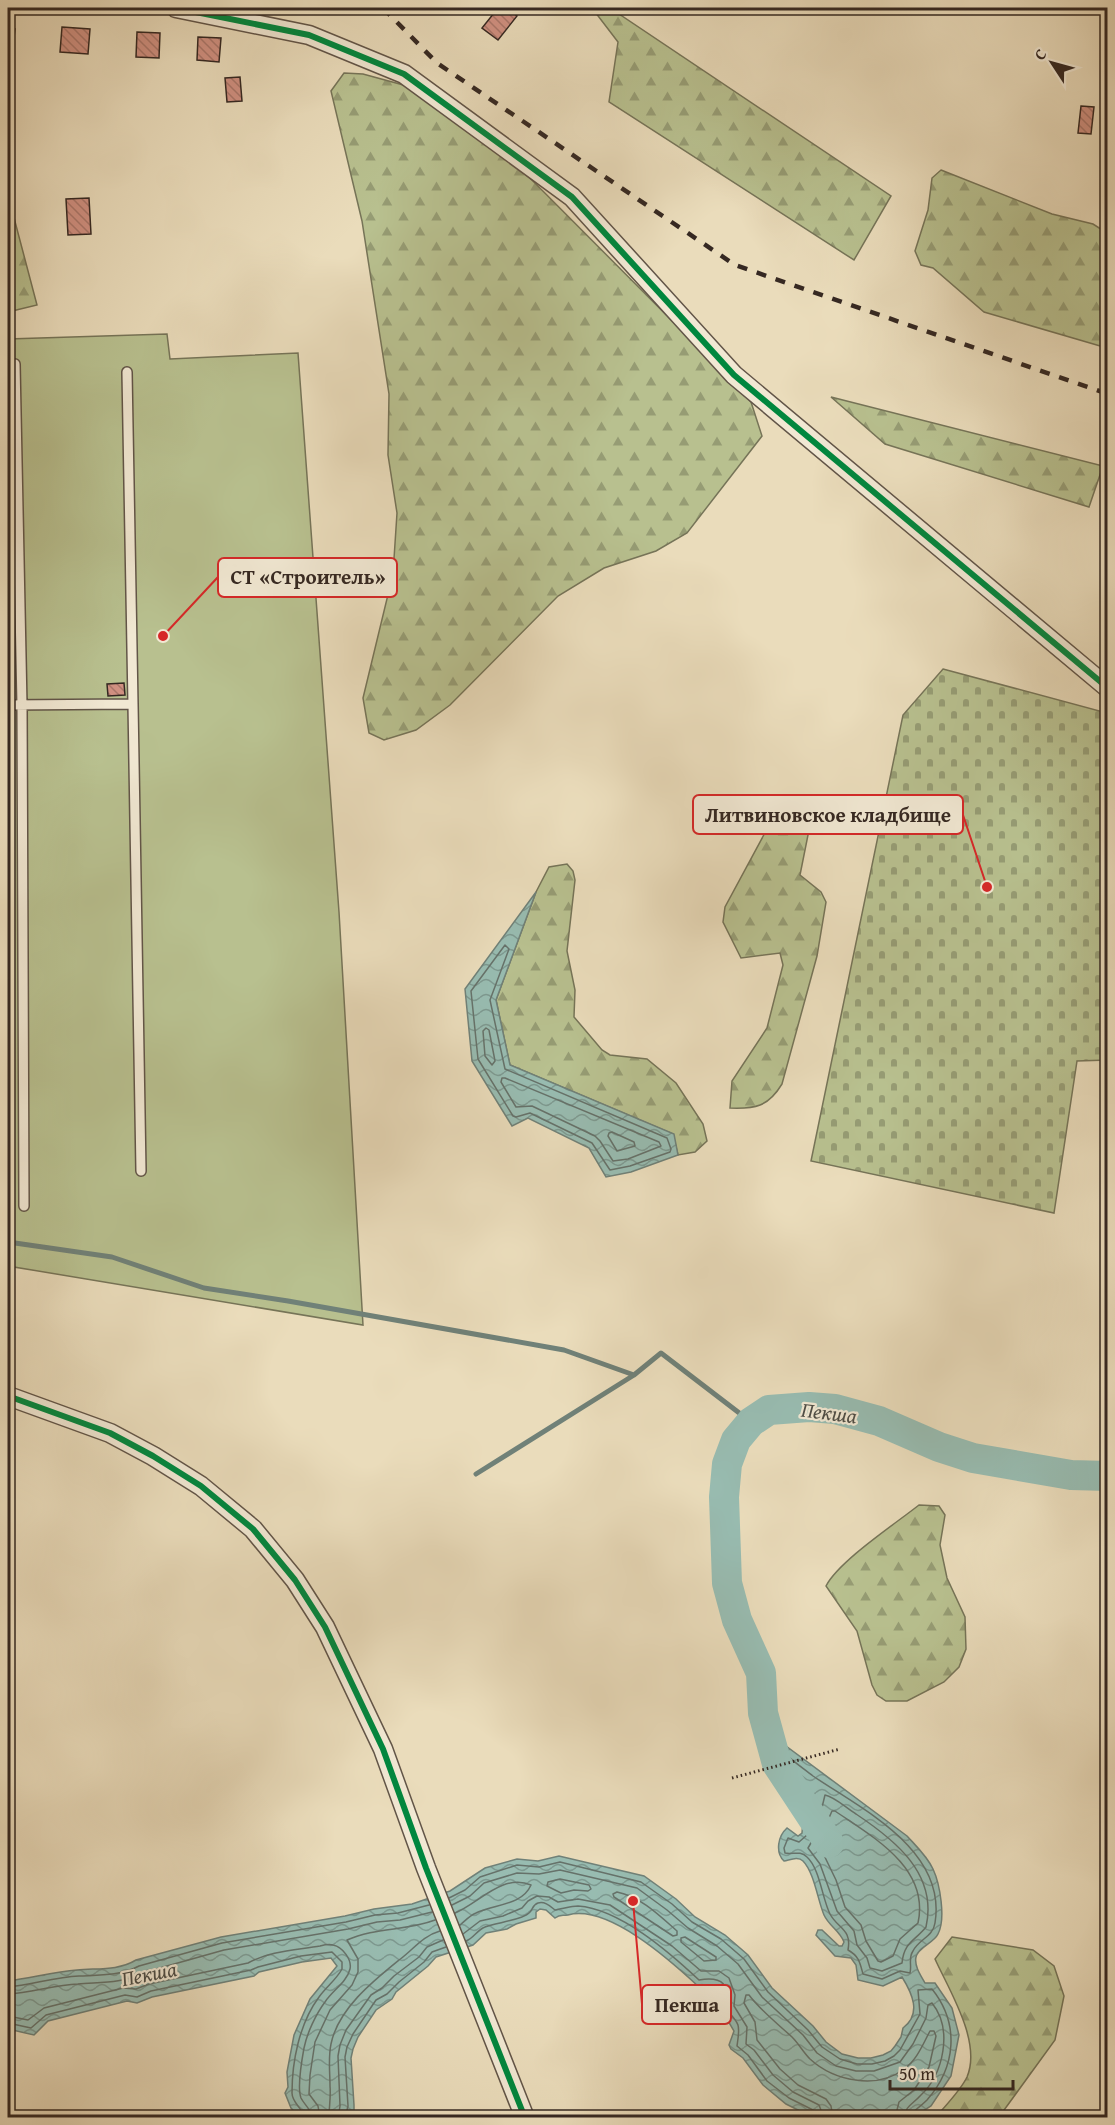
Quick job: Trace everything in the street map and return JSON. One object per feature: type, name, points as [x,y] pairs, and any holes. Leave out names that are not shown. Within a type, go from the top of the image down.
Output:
[{"type":"street","points":[[176,8],[309,35],[405,74],[572,197],[734,375],[1107,688]]},
{"type":"street","points":[[8,1396],[110,1433],[201,1486],[253,1529],[295,1580],[325,1627],[383,1749],[426,1868],[525,2118]]},
{"type":"lane","points":[[15,364],[22,705],[24,1206]]},
{"type":"lane","points":[[127,372],[141,1171]]},
{"type":"lane","points":[[8,705],[133,704]]},
{"type":"path","points":[[732,1778],[840,1749]]},
{"type":"green space","points":[[592,8],[610,8],[891,196],[854,260],[609,102],[618,42]]},
{"type":"green space","points":[[344,73],[363,74],[418,89],[505,153],[738,387],[751,402],[762,436],[687,533],[656,551],[604,568],[558,596],[450,705],[416,730],[384,740],[369,733],[363,698],[393,574],[397,513],[388,455],[389,394],[362,221],[331,91]]},
{"type":"green space","points":[[941,170],[1052,214],[1093,224],[1107,233],[1107,348],[984,312],[933,268],[921,265],[915,251],[928,210],[932,178]]},
{"type":"green space","points":[[8,195],[37,305],[8,312]]},
{"type":"green space","points":[[167,334],[170,359],[298,353],[339,912],[363,1325],[8,1266],[8,339]]},
{"type":"green space","points":[[831,397],[1103,466],[1089,507],[885,444]]},
{"type":"green space","points":[[943,669],[1107,713],[1107,1060],[1077,1061],[1054,1213],[811,1161],[903,715]]},
{"type":"green space","points":[[789,797],[801,798],[810,807],[811,820],[800,875],[821,892],[826,902],[817,956],[782,1084],[771,1098],[760,1105],[730,1108],[732,1081],[767,1028],[783,965],[780,953],[741,958],[723,922],[725,907],[774,816]]},
{"type":"green space","points":[[567,864],[573,871],[575,880],[567,951],[575,990],[574,1017],[602,1050],[610,1055],[647,1059],[676,1083],[703,1124],[707,1141],[695,1152],[678,1155],[673,1134],[510,1065],[496,1000],[536,892],[549,867]]},
{"type":"green space","points":[[919,1505],[939,1506],[945,1515],[940,1545],[947,1578],[965,1617],[966,1649],[959,1667],[944,1682],[907,1701],[886,1701],[877,1695],[872,1685],[857,1631],[826,1586],[855,1554]]},
{"type":"green space","points":[[952,1937],[1033,1950],[1054,1966],[1064,1996],[1055,2040],[999,2117],[936,2117],[964,2082],[971,2063],[967,2032],[962,2017],[935,1959]]},
{"type":"water","points":[[536,892],[496,1000],[510,1065],[674,1134],[678,1155],[631,1172],[606,1177],[589,1148],[528,1118],[512,1126],[472,1061],[465,989]]},
{"type":"water","points":[[776,1730],[782,1743],[907,1836],[928,1860],[936,1875],[942,1920],[936,1937],[917,1954],[916,1964],[925,1983],[935,1983],[952,2008],[959,2035],[951,2076],[931,2106],[912,2118],[821,2118],[806,2114],[786,2104],[763,2085],[743,2058],[731,2049],[729,2045],[734,2031],[727,2019],[716,2008],[722,1997],[714,1985],[699,1987],[656,1950],[620,1926],[584,1914],[555,1918],[546,1910],[540,1909],[536,1912],[536,1918],[507,1929],[486,1933],[473,1945],[436,1957],[396,1992],[392,1999],[376,2010],[353,2049],[351,2058],[354,2112],[350,2117],[300,2117],[291,2108],[285,2093],[288,2087],[287,2072],[294,2035],[310,1999],[337,1966],[331,1958],[302,1962],[259,1972],[254,1976],[152,1997],[137,2003],[127,2001],[48,2021],[34,2035],[8,2029],[8,1981],[68,1971],[115,1967],[221,1937],[412,1904],[450,1891],[485,1868],[517,1859],[538,1861],[559,1856],[644,1876],[676,1899],[695,1917],[725,1935],[748,1955],[772,1988],[813,2026],[826,2042],[842,2054],[858,2058],[883,2055],[895,2046],[901,2037],[903,2028],[912,2016],[914,2010],[912,1996],[902,1977],[883,1986],[858,1980],[856,1965],[851,1958],[835,1956],[816,1935],[818,1930],[822,1930],[839,1946],[842,1946],[844,1942],[824,1915],[807,1866],[799,1859],[784,1861],[779,1853],[780,1840],[787,1828],[798,1836],[802,1833],[803,1821],[810,1801],[794,1787],[772,1780],[759,1737]]},
{"type":"building","points":[[498,8],[506,8],[517,16],[498,40],[482,28]]},
{"type":"building","points":[[62,27],[90,29],[88,54],[60,52]]},
{"type":"building","points":[[8,28],[15,29],[11,62],[8,62]]},
{"type":"building","points":[[137,32],[160,33],[159,58],[136,57]]},
{"type":"building","points":[[198,37],[221,38],[219,62],[197,60]]},
{"type":"building","points":[[240,77],[242,101],[227,102],[225,78]]},
{"type":"building","points":[[1081,106],[1094,107],[1091,134],[1078,133]]},
{"type":"building","points":[[89,198],[91,234],[68,235],[66,199]]},
{"type":"building","points":[[124,683],[125,695],[108,696],[107,684]]},
{"type":"waterway","points":[[8,1242],[112,1257],[204,1288],[564,1350],[634,1375],[661,1353],[751,1422]]},
{"type":"waterway","points":[[476,1474],[634,1375]]},
{"type":"waterway","name":"Пекша","points":[[829,1843],[777,1764],[763,1713],[761,1673],[737,1620],[727,1583],[724,1497],[727,1464],[736,1440],[751,1422],[769,1410],[809,1407],[835,1409],[879,1421],[939,1447],[973,1458],[1071,1475],[1108,1476]]},
{"type":"railway","points":[[383,8],[437,63],[735,265],[1108,394]]},
{"type":"cycle path","points":[[176,8],[309,35],[404,74],[572,197],[734,375],[1108,688]]},
{"type":"cycle path","points":[[8,1396],[110,1433],[201,1486],[253,1529],[295,1580],[325,1627],[383,1749],[426,1868],[525,2118]]},
{"type":"place","name":"СТ «Строитель»","points":[[163,636]]},
{"type":"place","name":"Литвиновское кладбище","points":[[987,887]]},
{"type":"place","name":"Пекша","points":[[633,1901]]}]
